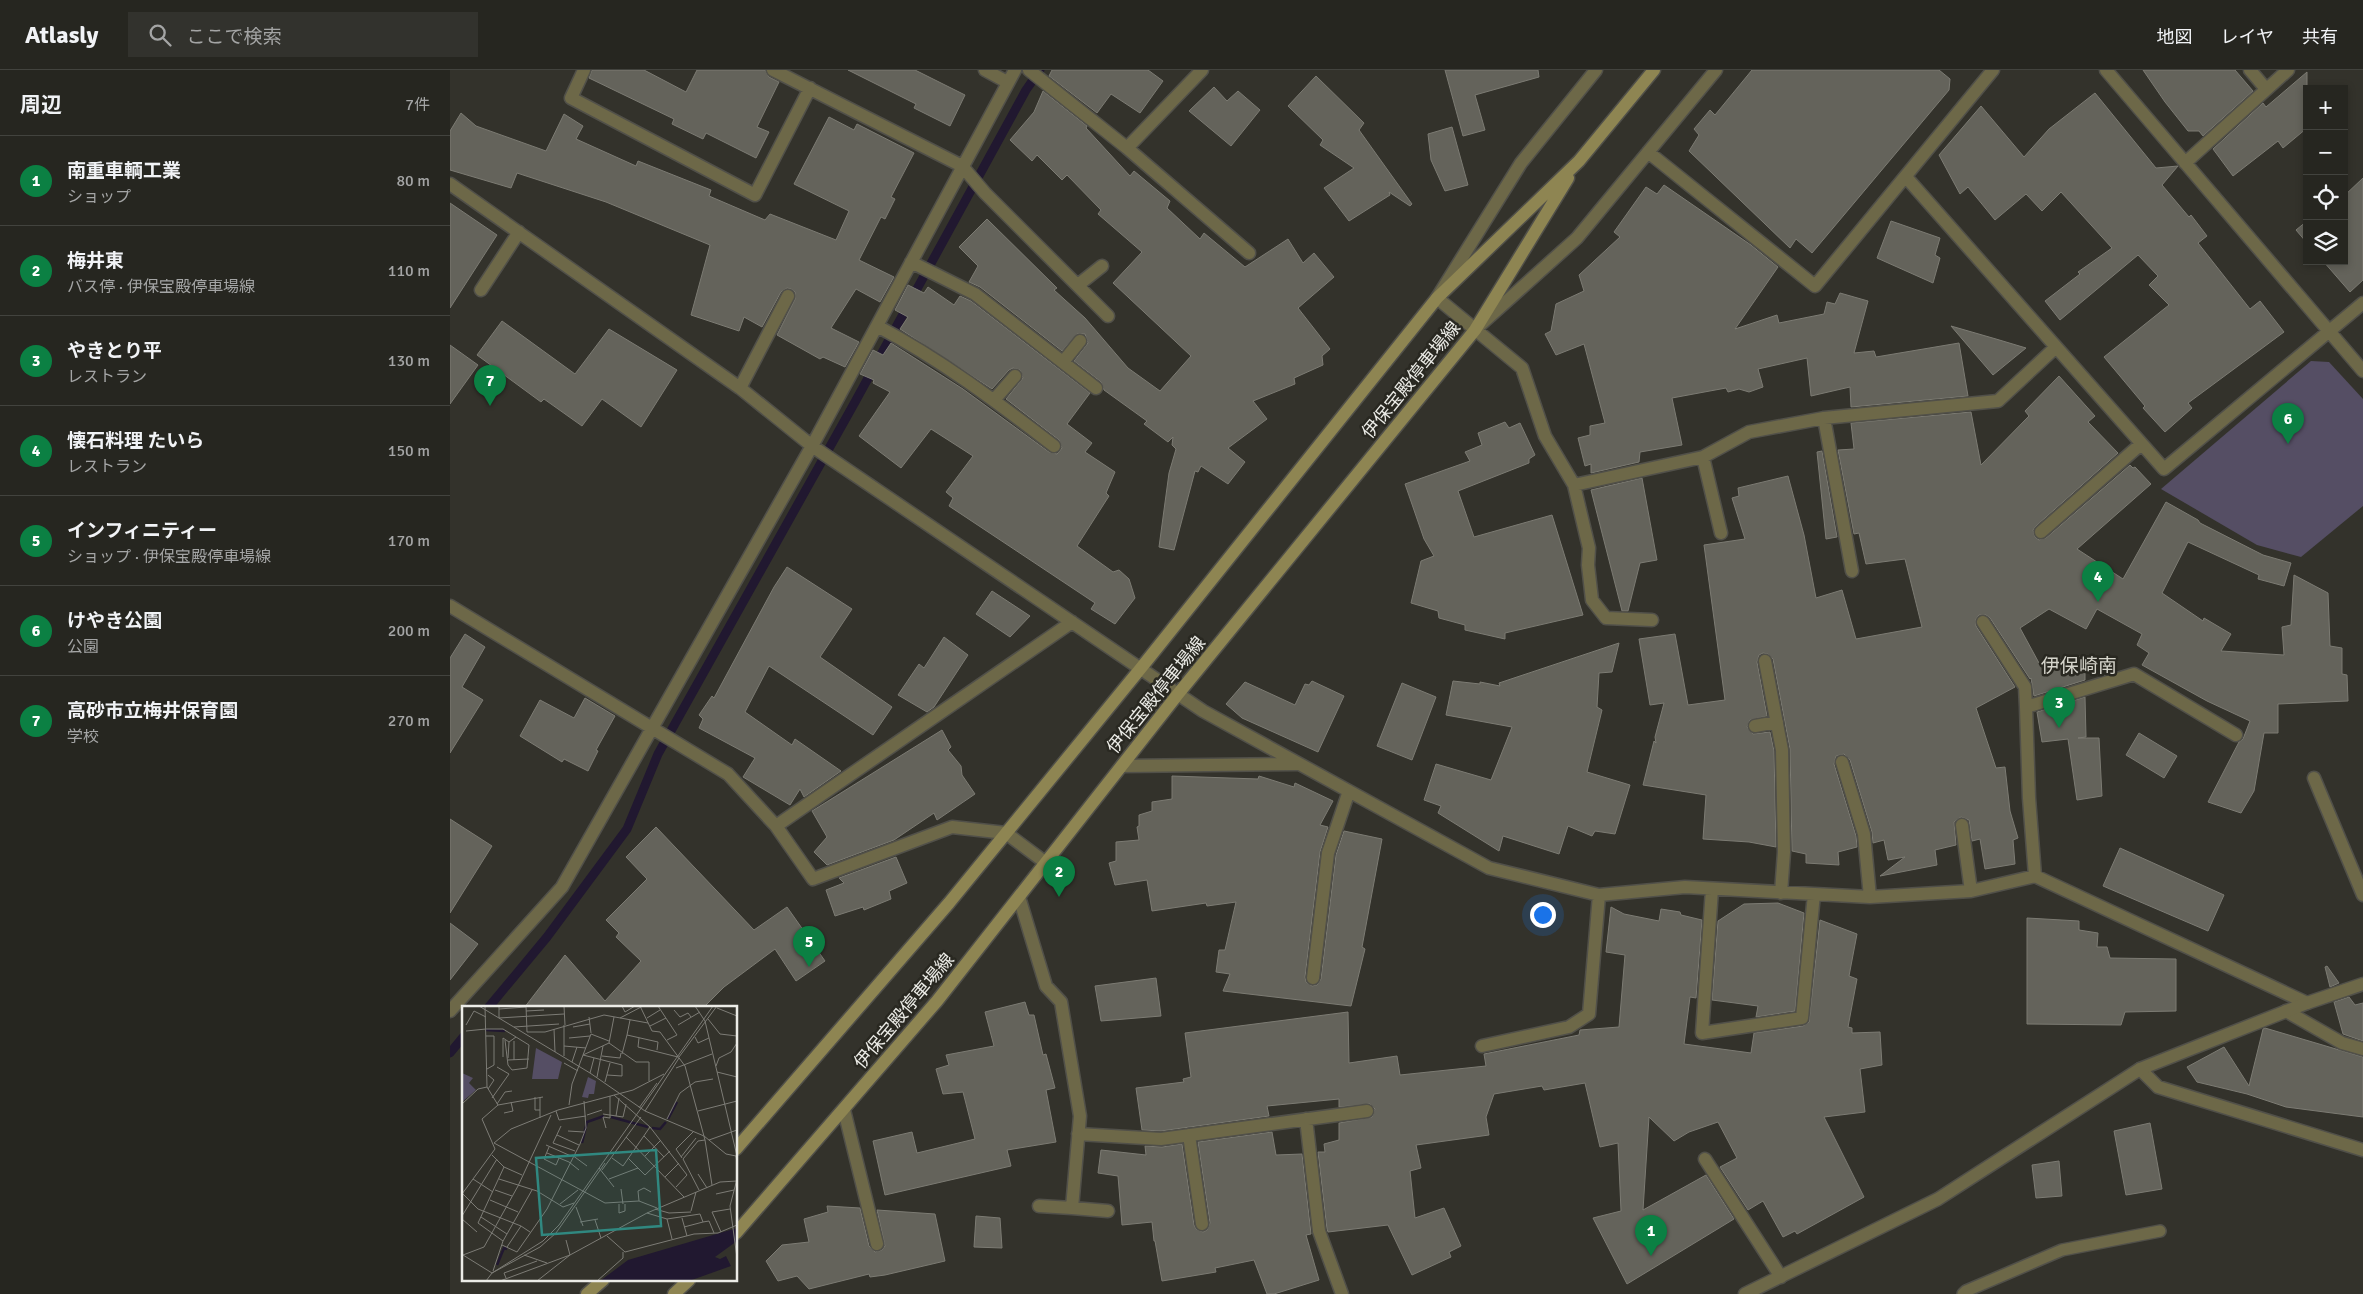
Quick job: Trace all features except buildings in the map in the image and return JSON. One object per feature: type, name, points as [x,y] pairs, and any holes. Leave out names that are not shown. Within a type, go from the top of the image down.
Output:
[{"type":"main road","name":"伊保宝殿停車場線","points":[[738,1147],[949,903],[1141,668],[1437,298],[1579,161],[1654,70]]},
{"type":"main road","name":"伊保宝殿停車場線","points":[[738,1231],[937,1001],[1178,694],[1475,330],[1579,161]]},
{"type":"main road","points":[[587,1294],[601,1282]]},
{"type":"main road","points":[[674,1294],[687,1282]]},
{"type":"street","points":[[584,70],[571,98],[755,195],[810,88]]},
{"type":"street","points":[[773,70],[962,166],[985,193],[1108,316]]},
{"type":"street","points":[[985,70],[1007,82]]},
{"type":"street","points":[[450,1010],[562,887],[812,446],[1015,70]]},
{"type":"street","points":[[1029,70],[1052,86],[1127,148],[1249,253]]},
{"type":"street","points":[[1127,148],[1202,70]]},
{"type":"street","points":[[1596,70],[1521,163],[1437,298],[1522,368],[1545,436],[1574,485],[1589,548],[1588,565],[1592,600],[1606,618],[1652,620]]},
{"type":"street","points":[[1475,330],[1577,238],[1716,70]]},
{"type":"street","points":[[1648,152],[1815,286],[1993,70]]},
{"type":"street","points":[[2106,70],[2363,372]]},
{"type":"street","points":[[2250,70],[2266,89]]},
{"type":"street","points":[[2185,163],[2288,70]]},
{"type":"street","points":[[1906,177],[2164,469],[2363,303]]},
{"type":"street","points":[[450,184],[740,388],[812,446],[1203,711],[1489,868],[1599,894],[1685,887],[1870,897],[1971,891],[2035,876],[2308,1003]]},
{"type":"street","points":[[481,290],[519,232]]},
{"type":"street","points":[[910,262],[975,294],[1096,388]]},
{"type":"street","points":[[1078,285],[1102,266]]},
{"type":"street","points":[[740,388],[788,296]]},
{"type":"street","points":[[877,326],[917,347],[994,400],[1054,446]]},
{"type":"street","points":[[1063,362],[1080,340]]},
{"type":"street","points":[[1574,485],[1703,457],[1749,432],[1824,418],[1998,401],[2056,347]]},
{"type":"street","points":[[994,400],[1015,376]]},
{"type":"street","points":[[1824,418],[1852,571]]},
{"type":"street","points":[[2041,532],[2141,444]]},
{"type":"street","points":[[1703,457],[1721,533]]},
{"type":"street","points":[[450,606],[728,774],[776,826],[814,879],[952,827],[1006,833],[1046,863]]},
{"type":"street","points":[[776,826],[1072,622]]},
{"type":"street","points":[[1983,622],[2025,687],[2029,798],[2035,876]]},
{"type":"street","points":[[1765,661],[1782,750],[1784,852],[1781,893]]},
{"type":"street","points":[[2026,707],[2134,674],[2236,735]]},
{"type":"street","points":[[1755,726],[1777,722]]},
{"type":"street","points":[[1842,762],[1864,834],[1870,897]]},
{"type":"street","points":[[1122,766],[1299,764]]},
{"type":"street","points":[[2314,778],[2363,895]]},
{"type":"street","points":[[1313,978],[1328,853],[1349,791]]},
{"type":"street","points":[[1962,825],[1971,891]]},
{"type":"street","points":[[1712,889],[1702,1034],[1802,1018],[1814,894]]},
{"type":"street","points":[[1482,1046],[1569,1027],[1589,1014],[1599,894]]},
{"type":"street","points":[[1019,897],[1046,986],[1060,1002],[1080,1116],[1072,1208]]},
{"type":"street","points":[[1744,1294],[1938,1199],[2140,1070],[2286,1011],[2363,984]]},
{"type":"street","points":[[2286,1011],[2342,1043],[2363,1049]]},
{"type":"street","points":[[2140,1070],[2158,1087],[2363,1150]]},
{"type":"street","points":[[844,1110],[876,1244]]},
{"type":"street","points":[[1078,1134],[1161,1139],[1367,1111]]},
{"type":"street","points":[[1306,1120],[1319,1231],[1342,1294]]},
{"type":"street","points":[[1189,1135],[1202,1224]]},
{"type":"street","points":[[1705,1159],[1781,1277]]},
{"type":"street","points":[[1040,1206],[1108,1210]]},
{"type":"lane","points":[[1964,1294],[1966,1290],[2062,1250],[2160,1231]]},
{"type":"shaded area","points":[[2311,361],[2329,362],[2363,399],[2363,506],[2301,557],[2257,545],[2161,489]]},
{"type":"waterway","points":[[490,1006],[547,937],[627,829],[658,754],[855,402],[1026,90],[1040,70]]},
{"type":"waterway","points":[[450,1053],[462,1038]]},
{"type":"place","name":"高砂市立梅井保育園","points":[[490,406]]},
{"type":"place","name":"けやき公園","points":[[2288,444]]},
{"type":"place","name":"懐石料理 たいら","points":[[2098,602]]},
{"type":"place","name":"やきとり平","points":[[2059,728]]},
{"type":"place","name":"梅井東","points":[[1059,897]]},
{"type":"place","name":"インフィニティー","points":[[809,967]]},
{"type":"place","name":"南重車輌工業","points":[[1651,1256]]},
{"type":"district","name":"伊保崎南","points":[[2079,666]]}]
